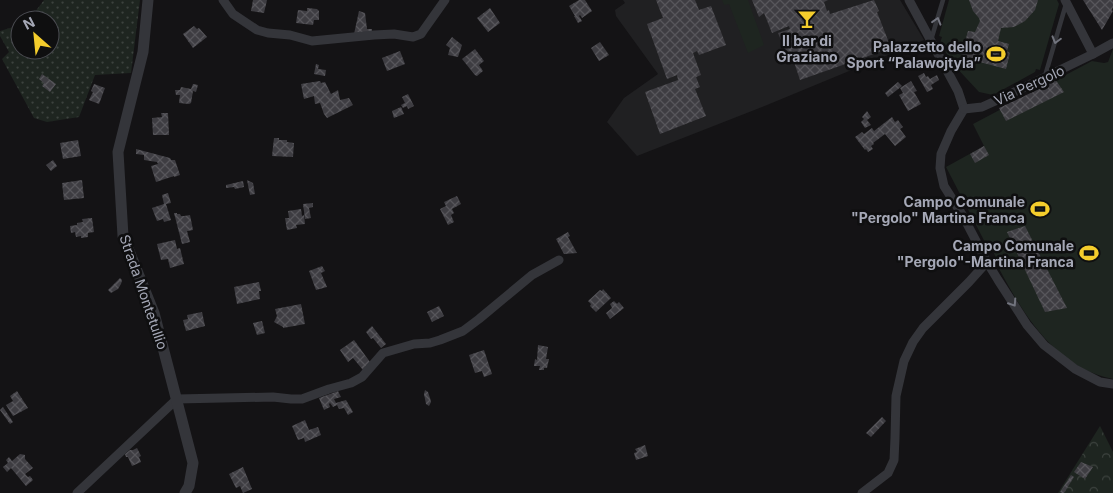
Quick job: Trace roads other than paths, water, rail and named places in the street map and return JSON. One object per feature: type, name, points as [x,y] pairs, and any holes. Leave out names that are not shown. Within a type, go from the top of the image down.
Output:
[{"type":"street","name":"Strada Montetullio","points":[[148,0],[143,52],[118,152],[123,236],[154,314],[193,463],[189,486],[185,493]]},
{"type":"street","points":[[223,0],[233,14],[257,30],[318,41],[394,34],[413,37],[421,34],[445,0]]},
{"type":"street","points":[[909,0],[958,92],[964,109],[941,154],[940,168],[944,186],[963,216],[987,262],[1027,325],[1044,345],[1075,369],[1100,382],[1113,384]]},
{"type":"street","points":[[1065,1],[1093,54]]},
{"type":"street","name":"Via Pergolo","points":[[964,109],[982,107],[1113,43]]},
{"type":"street","points":[[77,493],[177,399],[272,397],[302,399],[351,383],[362,377],[383,352],[414,344],[435,342],[463,331],[532,275],[559,260]]},
{"type":"street","points":[[862,493],[888,473],[894,460],[896,396],[904,361],[913,342],[923,328],[987,262]]},
{"type":"lane","points":[[931,41],[943,0]]},
{"type":"lane","points":[[1045,77],[1065,1]]},
{"type":"place","name":"Il bar di Graziano","points":[[807,19]]},
{"type":"place","name":"Palazzetto dello Sport “Palawojtyla”","points":[[996,54]]},
{"type":"place","name":"Campo Comunale \"Pergolo\" Martina Franca","points":[[1040,209]]},
{"type":"place","name":"Campo Comunale \"Pergolo\"-Martina Franca","points":[[1089,253]]}]
